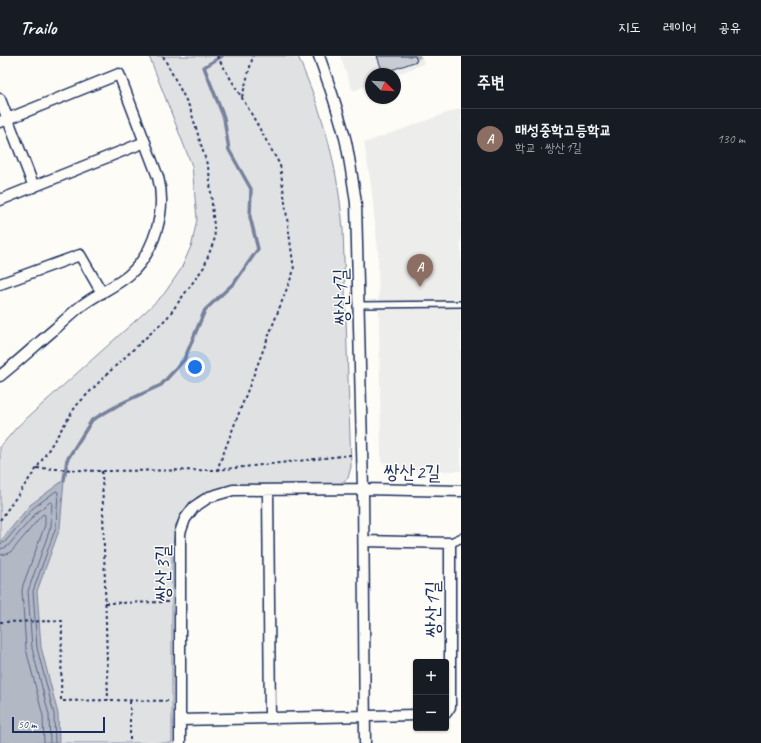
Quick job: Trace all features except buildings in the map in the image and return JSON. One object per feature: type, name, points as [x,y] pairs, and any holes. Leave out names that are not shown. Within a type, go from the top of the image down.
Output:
[{"type":"street","name":"쌍산1길","points":[[319,56],[338,114],[345,141],[352,173],[356,203],[364,541],[364,743]]},
{"type":"street","points":[[0,376],[81,306],[114,286],[140,264],[155,235],[160,218],[161,187],[119,74],[4,120]]},
{"type":"street","points":[[0,99],[4,120],[34,187]]},
{"type":"street","points":[[0,200],[145,142]]},
{"type":"street","points":[[0,284],[80,254],[102,293]]},
{"type":"street","name":"쌍산3길","points":[[180,743],[180,533],[185,520],[194,507],[209,497],[233,490],[363,489]]},
{"type":"street","name":"쌍산2길","points":[[363,489],[461,491]]},
{"type":"street","points":[[268,490],[270,718]]},
{"type":"street","points":[[364,541],[450,543],[461,538]]},
{"type":"street","name":"쌍산1길","points":[[449,708],[450,543]]},
{"type":"street","points":[[180,720],[413,715]]},
{"type":"lane","points":[[359,305],[461,304]]},
{"type":"path","points":[[0,520],[37,468],[76,406],[167,318],[204,267],[215,238],[209,171],[190,108],[163,56]]},
{"type":"path","points":[[217,56],[280,165],[294,270],[217,470]]},
{"type":"path","points":[[242,97],[252,56]]},
{"type":"path","points":[[37,468],[102,471],[217,470],[362,454]]},
{"type":"path","points":[[102,471],[108,700]]},
{"type":"path","points":[[105,603],[175,602]]},
{"type":"path","points":[[0,622],[62,621],[61,701],[177,701]]},
{"type":"path","points":[[130,701],[130,743]]},
{"type":"shaded area","points":[[149,56],[298,56],[324,125],[332,155],[340,200],[343,230],[351,467],[348,478],[340,484],[230,487],[210,491],[197,497],[176,524],[172,551],[172,743],[0,743],[0,447],[17,427],[164,294],[181,269],[192,244],[197,219],[192,166]]},
{"type":"shaded area","points":[[340,56],[422,56],[424,64],[401,73],[401,68],[365,68],[365,86],[353,91]]},
{"type":"shaded area","points":[[461,108],[461,471],[394,472],[381,461],[378,252],[371,185],[364,143]]},
{"type":"water","points":[[64,480],[60,528],[37,591],[41,647],[58,714],[59,743],[0,743],[0,542],[30,505]]},
{"type":"waterway","points":[[64,480],[67,460],[92,420],[122,403],[161,385],[184,360],[205,310],[235,282],[258,249],[250,217],[251,189],[229,150],[224,118],[204,67],[222,56]]},
{"type":"place","name":"매성중학고등학교","points":[[420,287]]}]
